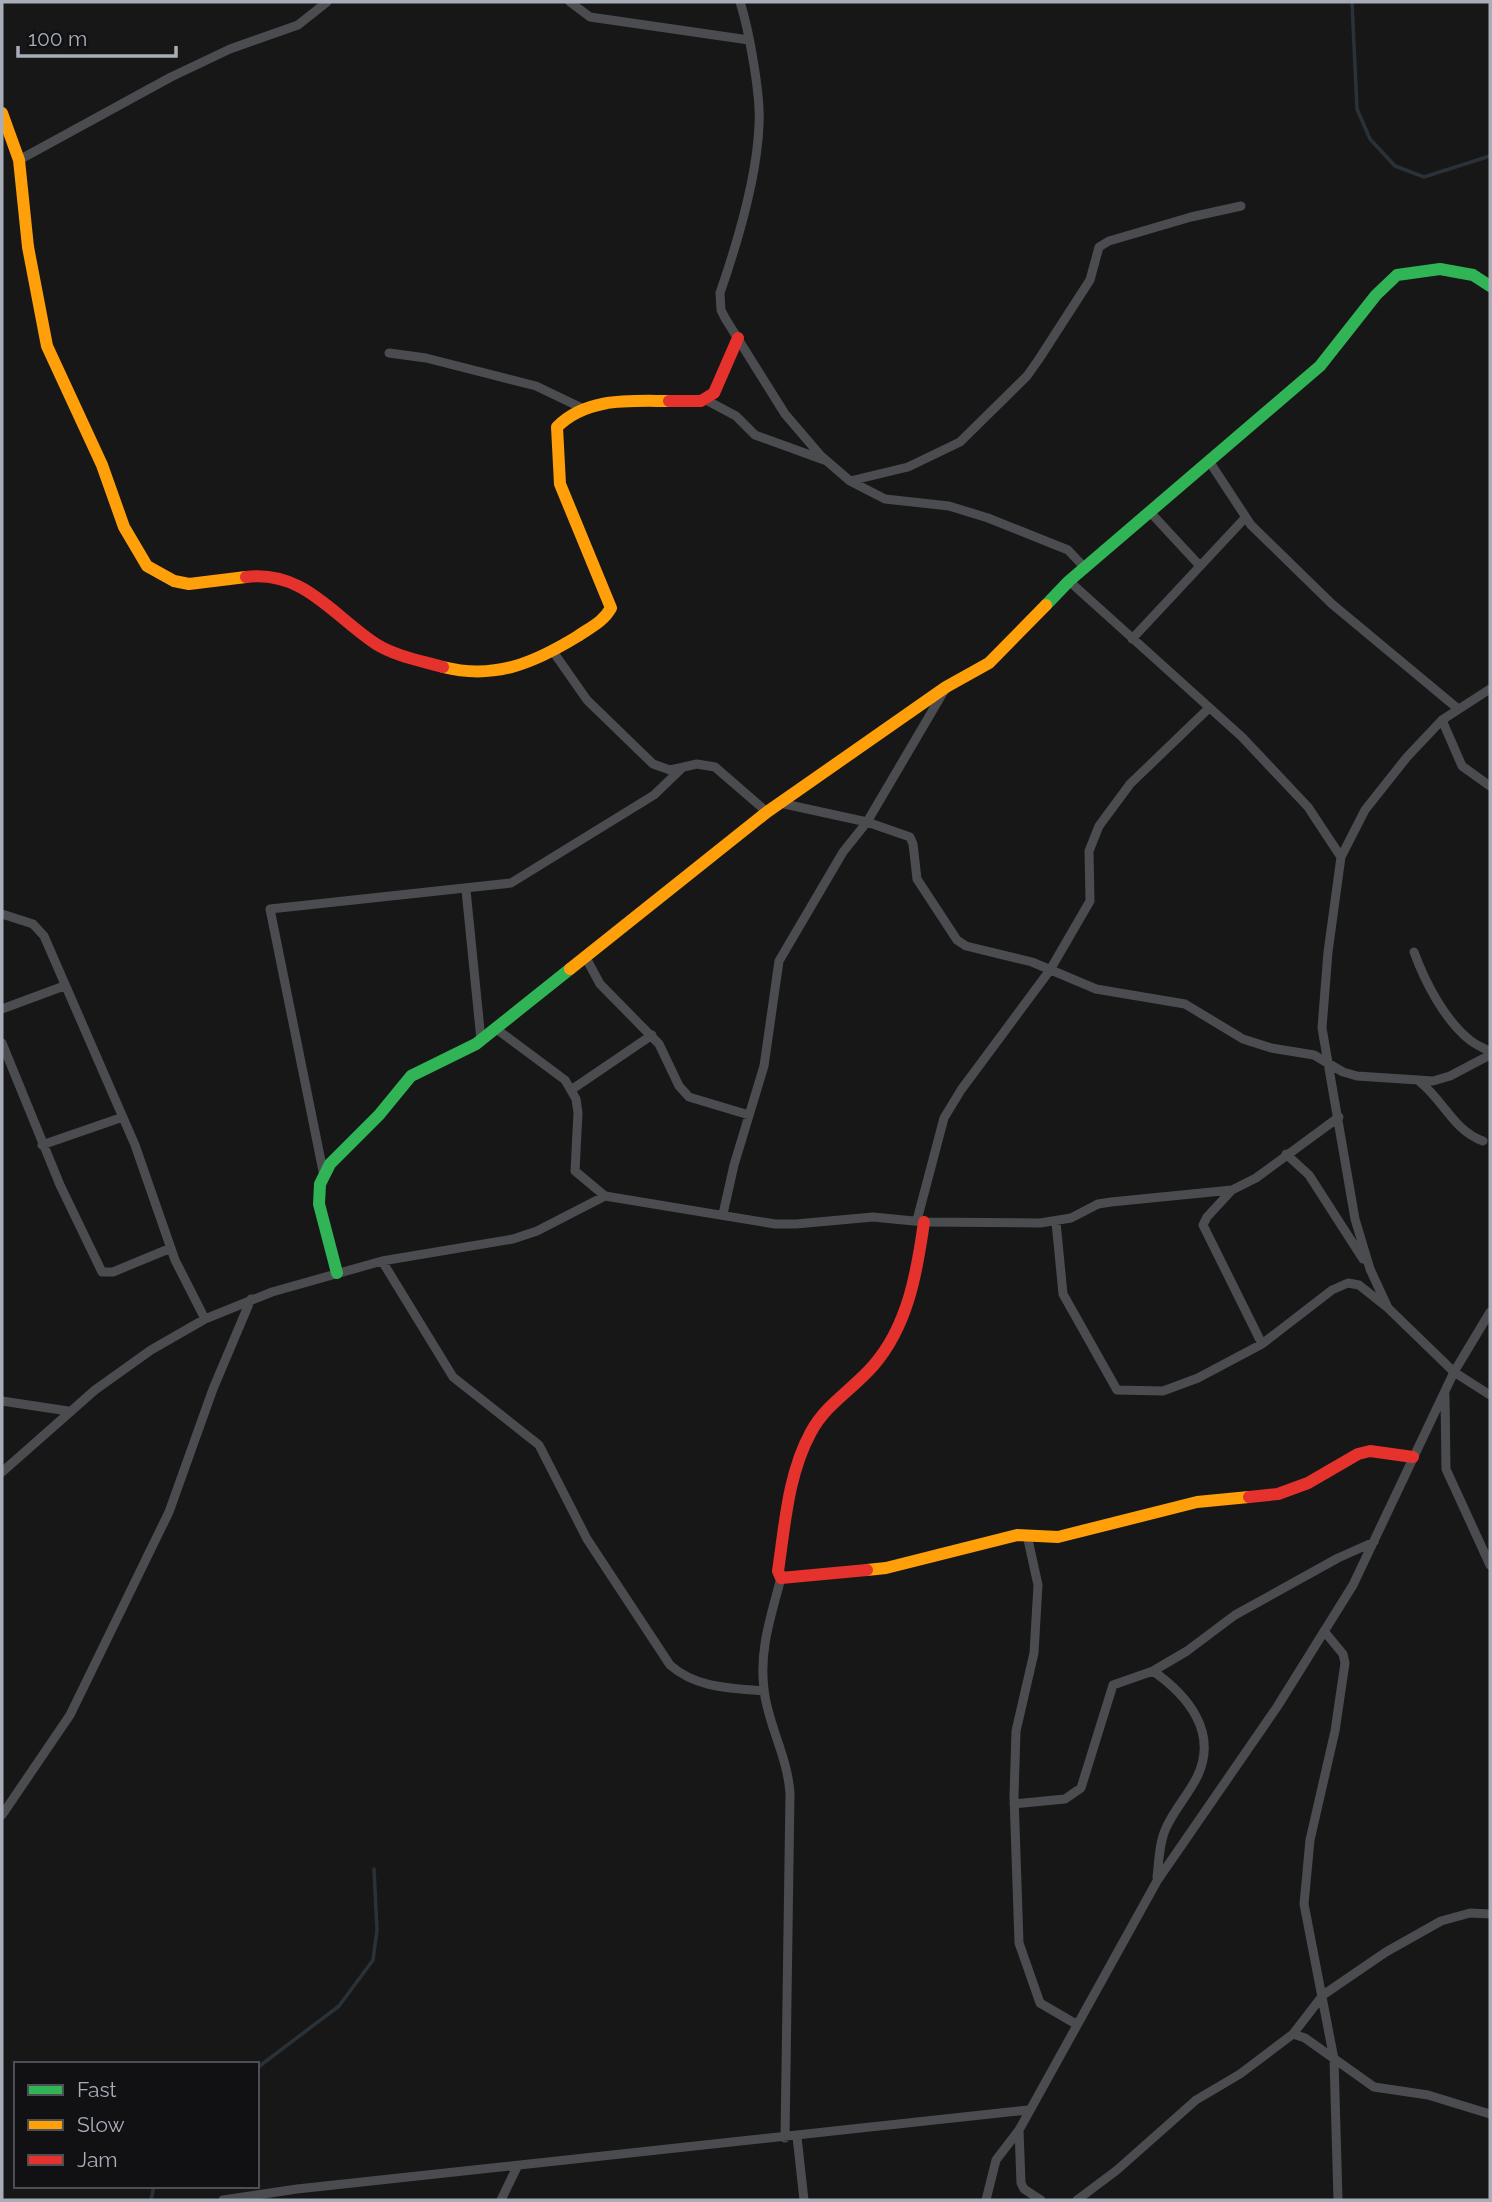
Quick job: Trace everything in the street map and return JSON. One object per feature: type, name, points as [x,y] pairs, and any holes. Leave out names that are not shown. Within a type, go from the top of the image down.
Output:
[{"type":"street","points":[[19,160],[171,77],[230,49],[298,24],[327,2]]},
{"type":"street","points":[[570,2],[590,17],[749,40]]},
{"type":"street","points":[[740,2],[749,40],[760,122],[746,198],[720,293],[721,310],[738,338],[785,414],[825,460],[849,481],[885,499],[949,506],[988,518],[1068,550],[1085,568]]},
{"type":"street","points":[[2,113],[19,160],[28,247],[47,346],[102,465],[124,527],[147,566],[174,581],[189,584],[264,575],[290,580],[378,645],[471,673],[500,671],[536,659],[552,650],[605,618],[611,608],[558,472],[556,426],[561,420],[584,409],[605,404],[706,400],[736,416],[755,435],[825,460]]},
{"type":"street","points":[[849,481],[908,467],[960,442],[1027,376],[1090,280],[1099,247],[1109,241],[1191,217],[1241,206]]},
{"type":"street","points":[[337,1273],[319,1205],[320,1185],[334,1159],[388,1106],[404,1082],[419,1071],[469,1049],[767,812],[946,687],[989,663],[1069,581],[1320,366],[1376,295],[1397,275],[1440,269],[1473,275],[1490,286]]},
{"type":"street","points":[[706,400],[714,393],[738,338]]},
{"type":"street","points":[[388,353],[426,358],[536,386],[584,409]]},
{"type":"street","points":[[1209,461],[1245,518],[1332,604],[1457,708]]},
{"type":"street","points":[[1150,512],[1200,566]]},
{"type":"street","points":[[1132,639],[1245,518]]},
{"type":"street","points":[[1069,581],[1242,737],[1298,796],[1341,858]]},
{"type":"street","points":[[552,650],[587,700],[653,764],[670,769],[697,764],[715,766],[767,812]]},
{"type":"street","points":[[723,1214],[764,1066],[779,961],[842,852],[867,821],[946,687]]},
{"type":"street","points":[[1388,1308],[1370,1269],[1355,1219],[1339,1117],[1326,1061],[1322,1016],[1341,858],[1365,810],[1386,782],[1442,720],[1490,689]]},
{"type":"street","points":[[785,2138],[790,1793],[782,1748],[764,1691],[762,1649],[781,1578],[778,1571],[795,1467],[811,1430],[833,1403],[873,1366],[891,1343],[919,1260],[920,1221],[944,1118],[961,1090],[1050,970],[1090,901],[1089,851],[1099,826],[1130,784],[1209,708]]},
{"type":"street","points":[[1442,720],[1462,766],[1490,786]]},
{"type":"street","points":[[324,1177],[270,909],[466,890],[511,883],[654,795],[682,768]]},
{"type":"street","points":[[780,803],[867,821],[912,840],[917,879],[957,940],[966,946],[1016,956],[1096,989],[1185,1004],[1251,1042],[1314,1055],[1343,1072],[1357,1076],[1420,1082],[1450,1076],[1490,1053],[1471,1041],[1447,1013],[1424,977],[1415,952]]},
{"type":"street","points":[[466,890],[481,1040]]},
{"type":"street","points":[[2,914],[33,924],[44,936],[123,1116],[171,1248],[205,1319]]},
{"type":"street","points":[[586,958],[600,984],[652,1035],[671,1065],[679,1086],[690,1097],[749,1115]]},
{"type":"street","points":[[2,1009],[64,986]]},
{"type":"street","points":[[495,1028],[565,1080],[579,1113],[575,1171],[605,1196],[775,1224],[873,1217],[920,1221],[1056,1222],[1071,1218],[1098,1204],[1232,1190],[1256,1178],[1339,1117]]},
{"type":"street","points":[[571,1090],[652,1035]]},
{"type":"street","points":[[2,1043],[42,1146],[102,1272],[113,1272],[171,1248]]},
{"type":"street","points":[[1420,1082],[1435,1093],[1455,1125],[1469,1136],[1483,1141]]},
{"type":"street","points":[[42,1146],[123,1116]]},
{"type":"street","points":[[1286,1154],[1309,1175],[1370,1269]]},
{"type":"street","points":[[1232,1190],[1203,1225],[1262,1344]]},
{"type":"street","points":[[2,1472],[68,1411],[151,1350],[205,1319],[272,1292],[382,1261],[513,1239],[537,1231],[605,1196]]},
{"type":"street","points":[[1056,1222],[1063,1294],[1117,1390],[1173,1388],[1262,1344],[1341,1285],[1359,1286],[1388,1308],[1454,1371],[1490,1395]]},
{"type":"street","points":[[382,1261],[453,1377],[539,1445],[587,1539],[670,1665],[684,1677],[710,1686],[764,1691]]},
{"type":"street","points":[[2,1815],[70,1715],[169,1512],[214,1389],[251,1299]]},
{"type":"street","points":[[986,2200],[996,2160],[1019,2130],[1157,1881],[1277,1707],[1324,1631],[1374,1542],[1454,1371],[1490,1312]]},
{"type":"street","points":[[1445,1393],[1446,1469],[1490,1565]]},
{"type":"street","points":[[2,1401],[68,1411]]},
{"type":"street","points":[[781,1578],[886,1568],[1027,1535],[1058,1537],[1143,1513],[1197,1502],[1278,1494],[1308,1483],[1358,1454],[1370,1451],[1413,1457]]},
{"type":"street","points":[[1027,1535],[1038,1585],[1034,1653],[1016,1731],[1014,1804],[1021,1952],[1040,2003],[1076,2024]]},
{"type":"street","points":[[1014,1804],[1074,1795],[1081,1788],[1113,1685],[1153,1671],[1187,1651],[1242,1611],[1338,1558],[1374,1542]]},
{"type":"street","points":[[1324,1631],[1343,1654],[1345,1663],[1305,1871],[1304,1904],[1334,2059],[1338,2200]]},
{"type":"street","points":[[1153,1671],[1185,1696],[1195,1712],[1204,1741],[1198,1776],[1164,1835],[1157,1881]]},
{"type":"street","points":[[1077,2200],[1088,2189],[1117,2170],[1196,2100],[1240,2074],[1293,2035],[1323,1995],[1386,1952],[1441,1921],[1470,1913],[1490,1914]]},
{"type":"street","points":[[1293,2035],[1305,2038],[1374,2087],[1428,2095],[1490,2114]]},
{"type":"street","points":[[223,2200],[297,2189],[1028,2110]]},
{"type":"street","points":[[1019,2130],[1021,2183],[1024,2189],[1041,2200]]},
{"type":"street","points":[[797,2137],[804,2200]]},
{"type":"street","points":[[501,2200],[517,2167]]},
{"type":"waterway","points":[[1352,2],[1357,109],[1370,139],[1395,166],[1424,177],[1490,156]]},
{"type":"waterway","points":[[259,2066],[339,2006],[373,1960],[377,1930],[374,1869]]},
{"type":"waterway","points":[[151,2200],[154,2188]]},
{"type":"traffic: fast","points":[[1046,605],[1069,581],[1320,366],[1376,295],[1397,275],[1440,269],[1473,275],[1490,286]]},
{"type":"traffic: fast","points":[[337,1273],[319,1204],[320,1184],[330,1164],[379,1115],[411,1076],[476,1044],[570,969]]},
{"type":"traffic: slow","points":[[2,113],[19,160],[28,247],[47,346],[102,465],[124,527],[147,566],[174,581],[189,584],[246,577]]},
{"type":"traffic: slow","points":[[443,667],[480,671],[514,666],[562,646],[604,617],[611,608],[560,484],[557,427],[569,417],[595,406],[624,401],[669,401]]},
{"type":"traffic: slow","points":[[570,969],[767,812],[946,687],[989,663],[1046,605]]},
{"type":"traffic: slow","points":[[867,1570],[886,1568],[1017,1535],[1058,1537],[1197,1502],[1249,1497]]},
{"type":"traffic: jam","points":[[669,401],[701,401],[714,393],[738,338]]},
{"type":"traffic: jam","points":[[246,577],[285,580],[301,587],[383,648],[443,667]]},
{"type":"traffic: jam","points":[[867,1570],[781,1578],[778,1571],[788,1500],[803,1448],[817,1422],[873,1366],[895,1334],[914,1279],[924,1222]]},
{"type":"traffic: jam","points":[[1249,1497],[1278,1494],[1308,1483],[1358,1454],[1370,1451],[1413,1457]]}]
